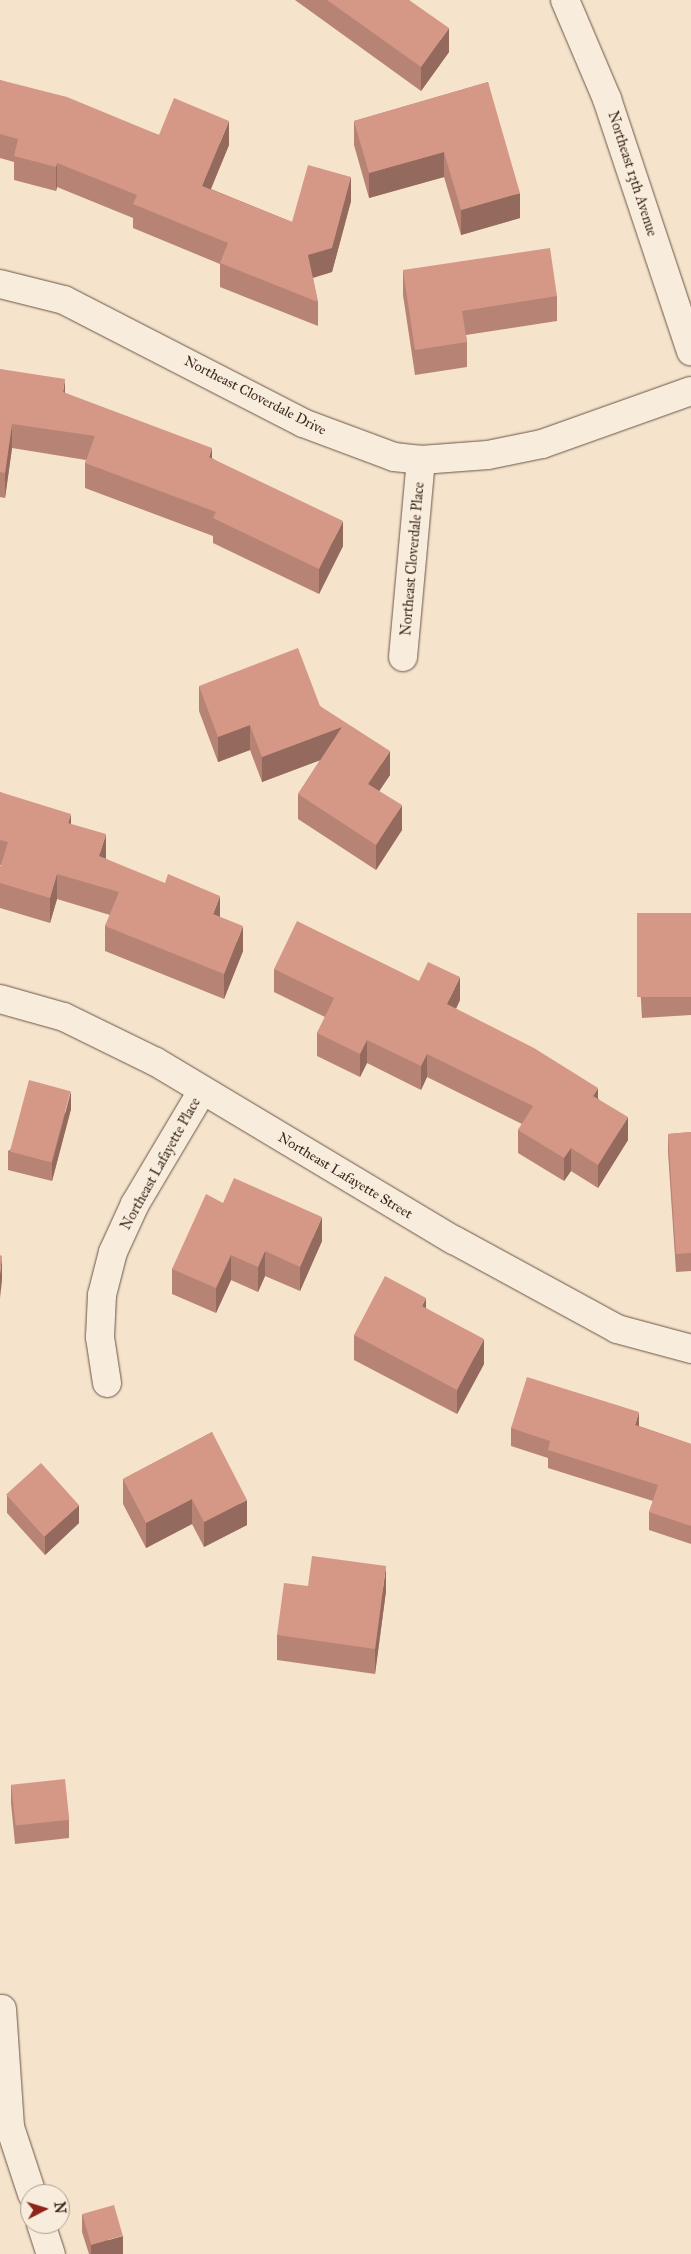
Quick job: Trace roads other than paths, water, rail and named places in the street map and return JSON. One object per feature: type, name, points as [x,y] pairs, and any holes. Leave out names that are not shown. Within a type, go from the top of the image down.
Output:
[{"type":"street","name":"Northeast 13th Avenue","points":[[565,0],[607,99],[691,351]]},
{"type":"street","name":"Northeast Cloverdale Drive","points":[[0,284],[64,300],[340,439],[394,457],[421,460],[488,455],[542,444],[691,391]]},
{"type":"street","name":"Northeast Cloverdale Place","points":[[402,657],[421,460]]},
{"type":"street","name":"Northeast Lafayette Street","points":[[0,999],[73,1021],[202,1091],[454,1240],[617,1329],[691,1349]]},
{"type":"street","name":"Northeast Lafayette Place","points":[[107,1384],[100,1336],[102,1295],[113,1252],[139,1196],[202,1091]]},
{"type":"street","points":[[2,2009],[10,2127],[29,2184]]},
{"type":"street","points":[[44,2234],[51,2254]]}]
